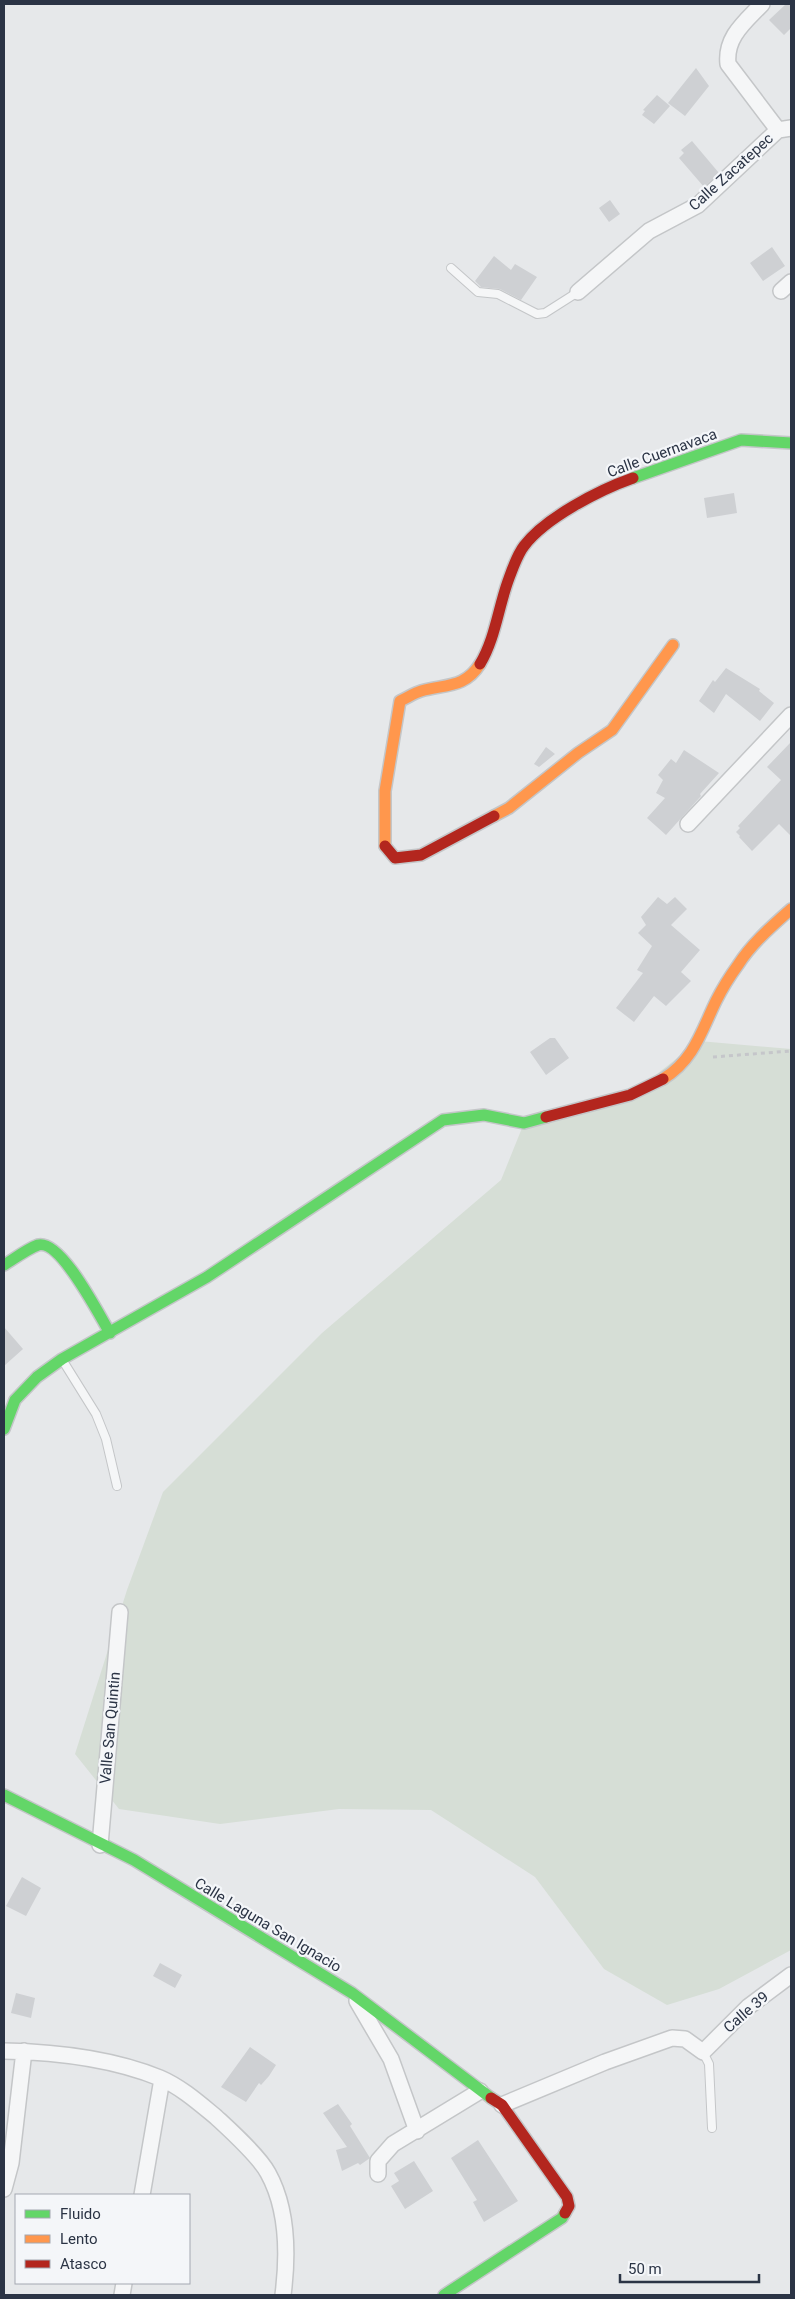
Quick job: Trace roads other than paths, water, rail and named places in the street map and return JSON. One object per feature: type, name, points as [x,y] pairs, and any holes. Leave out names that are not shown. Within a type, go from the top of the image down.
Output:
[{"type":"street","points":[[762,4],[730,40],[727,50],[728,64],[785,129]]},
{"type":"street","name":"Calle Zacatepec","points":[[578,292],[649,232],[698,205],[785,129]]},
{"type":"street","name":"Calle Cuernavaca","points":[[673,645],[612,730],[578,753],[508,808],[421,856],[395,858],[383,844],[385,791],[400,701],[420,691],[457,684],[473,675],[488,650],[508,581],[523,547],[550,520],[618,483],[741,440],[770,440],[791,443]]},
{"type":"street","points":[[688,824],[791,715]]},
{"type":"street","points":[[4,1429],[15,1400],[37,1377],[62,1359],[207,1277],[443,1120],[484,1115],[524,1123],[630,1095],[665,1078],[688,1059],[699,1041],[716,1001],[739,963],[763,934],[791,909]]},
{"type":"street","points":[[4,1265],[38,1245],[51,1247],[66,1262],[110,1333]]},
{"type":"street","name":"Valle San Quintin","points":[[100,1844],[120,1612]]},
{"type":"street","name":"Calle Laguna San Ignacio","points":[[4,1795],[134,1860],[352,1993],[480,2091],[502,2105]]},
{"type":"street","name":"Calle 39","points":[[703,2052],[748,2007],[791,1975]]},
{"type":"street","points":[[352,1993],[391,2059],[417,2131]]},
{"type":"street","points":[[444,2295],[562,2218],[569,2206],[567,2197],[502,2105],[605,2062],[672,2038],[685,2039],[703,2052]]},
{"type":"street","points":[[4,2051],[65,2054],[99,2060],[162,2079],[194,2098],[231,2131],[268,2172],[278,2197],[286,2237],[283,2295]]},
{"type":"street","points":[[4,2190],[11,2163],[24,2051]]},
{"type":"street","points":[[142,2194],[162,2079]]},
{"type":"street","points":[[378,2174],[378,2161],[393,2144],[480,2091]]},
{"type":"lane","points":[[451,268],[478,292],[498,294],[538,314],[545,312],[578,292]]},
{"type":"lane","points":[[62,1359],[96,1414],[106,1439],[117,1486]]},
{"type":"lane","points":[[703,2052],[709,2064],[712,2128]]}]
